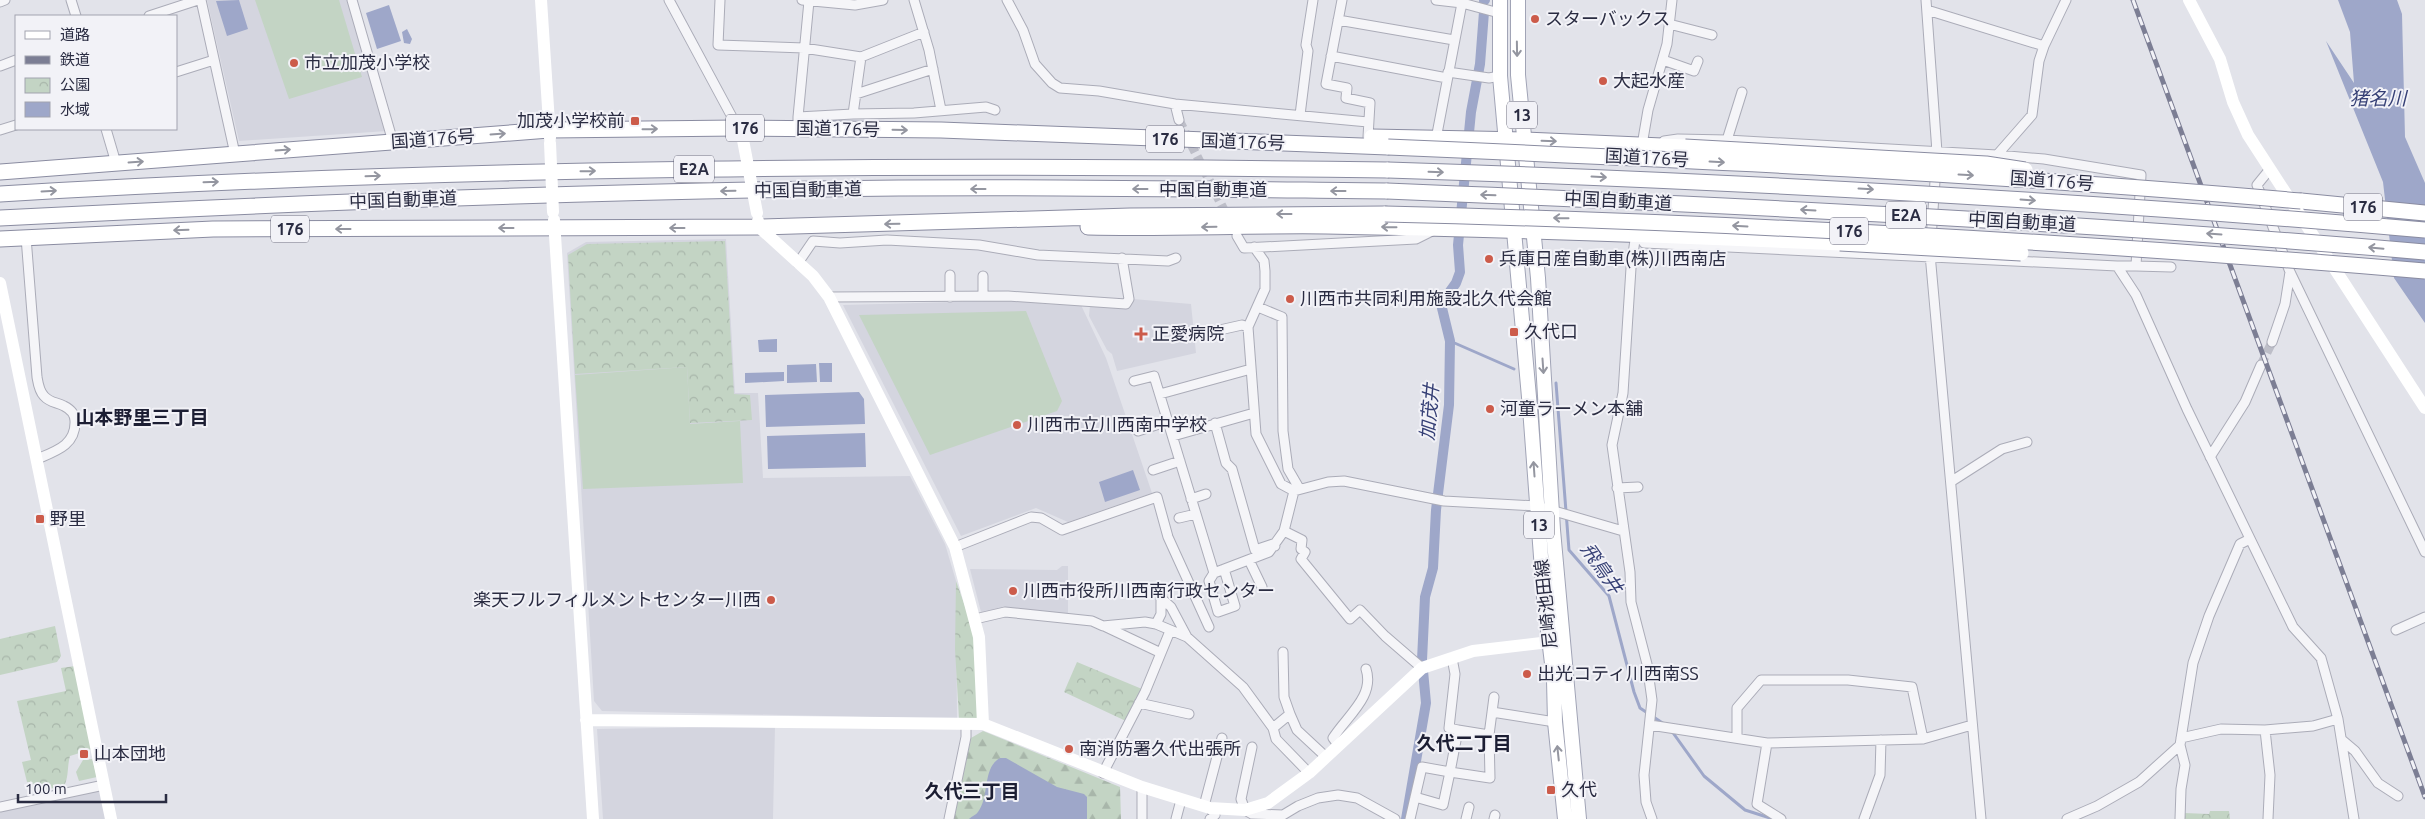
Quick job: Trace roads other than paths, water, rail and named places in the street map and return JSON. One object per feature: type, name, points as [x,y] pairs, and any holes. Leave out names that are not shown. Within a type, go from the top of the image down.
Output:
[{"type":"highway","name":"国道176号","points":[[1,170],[393,142],[740,134],[798,123],[1807,166],[2167,189],[2425,213]]},
{"type":"highway","points":[[941,130],[1138,128],[1368,129],[1436,139],[1525,140],[1642,145],[1986,164],[2167,189]]},
{"type":"highway","name":"中国自動車道","points":[[0,194],[137,186],[490,172],[819,167],[1164,167],[1388,170],[1899,191],[2291,218],[2425,230]]},
{"type":"highway","name":"中国自動車道","points":[[0,218],[498,196],[818,189],[1387,191],[2134,228],[2425,252]]},
{"type":"highway","name":"176","points":[[0,239],[213,229],[554,228],[758,220],[941,223],[1130,216],[1385,214],[1576,219],[1802,229],[2198,253],[2425,271]]},
{"type":"highway","points":[[941,223],[1143,228],[1266,226],[1436,228],[1636,233],[2063,255],[2198,253]]},
{"type":"main road","name":"尼崎池田線","points":[[1518,0],[1518,75],[1533,231],[1552,510],[1557,641],[1555,722],[1564,819]]},
{"type":"main road","name":"尼崎池田線","points":[[1500,6],[1500,76],[1544,597],[1557,641],[1578,819]]},
{"type":"street","points":[[0,2],[5,0]]},
{"type":"street","points":[[71,0],[76,15]]},
{"type":"street","points":[[152,15],[199,0],[235,154]]},
{"type":"street","points":[[352,0],[393,142]]},
{"type":"street","points":[[541,0],[593,819]]},
{"type":"street","points":[[669,0],[740,134],[758,220],[798,263],[813,276],[828,297],[955,547],[979,637],[983,724]]},
{"type":"street","points":[[720,0],[718,45],[804,48],[861,57],[924,32]]},
{"type":"street","points":[[883,0],[855,5],[806,1],[798,123],[853,114],[986,107],[995,110]]},
{"type":"street","points":[[914,0],[933,68],[941,110]]},
{"type":"street","points":[[1006,0],[1024,30],[1035,64],[1052,83],[1060,88],[1137,96],[1175,104],[1300,115],[1368,129],[1370,103],[1346,98],[1347,88],[1326,84],[1342,0]]},
{"type":"street","points":[[1300,115],[1308,51],[1306,45],[1313,0]]},
{"type":"street","points":[[1436,0],[1500,6]]},
{"type":"street","points":[[1672,0],[1663,60],[1648,110],[1642,145],[1678,139],[1727,140],[1938,152],[2044,159],[2141,175],[2136,266]]},
{"type":"street","points":[[1926,0],[1938,152],[1930,258],[1952,481],[1981,819]]},
{"type":"street","points":[[1997,156],[2032,115],[2044,46],[2066,0]]},
{"type":"street","points":[[2188,0],[2220,59],[2240,119],[2270,169],[2425,408]]},
{"type":"street","points":[[1436,139],[1462,3]]},
{"type":"street","points":[[1926,10],[2044,46]]},
{"type":"street","points":[[1338,20],[1454,40]]},
{"type":"street","points":[[1669,24],[1712,35]]},
{"type":"street","points":[[1331,56],[1447,75],[1489,78],[1500,76]]},
{"type":"street","points":[[853,114],[861,57]]},
{"type":"street","points":[[0,66],[15,60]]},
{"type":"street","points":[[178,71],[214,60]]},
{"type":"street","points":[[1663,60],[1694,72],[1698,61]]},
{"type":"street","points":[[856,94],[933,68]]},
{"type":"street","points":[[1059,95],[1072,88]]},
{"type":"street","points":[[1727,140],[1742,92]]},
{"type":"street","points":[[1175,104],[1179,120]]},
{"type":"street","points":[[0,130],[15,125]]},
{"type":"street","points":[[106,130],[116,163]]},
{"type":"street","points":[[2270,169],[2257,185],[2290,272],[2425,552]]},
{"type":"street","points":[[1237,236],[1244,248],[1416,239],[1436,228]]},
{"type":"street","points":[[1636,233],[1644,243],[1930,258],[2171,267]]},
{"type":"street","points":[[1636,233],[1631,268],[1623,393],[1612,445],[1630,572],[1631,602],[1649,675],[1652,700],[1644,775],[1646,802],[1652,819]]},
{"type":"street","points":[[26,237],[36,377],[41,393],[52,402],[64,405],[72,412],[75,418],[74,435],[70,442],[37,459]]},
{"type":"street","points":[[798,263],[813,241],[887,240],[979,245],[1038,255],[1168,261],[1176,258]]},
{"type":"street","points":[[1254,247],[1264,261],[1266,271],[1265,289],[1248,327],[1256,434],[1281,484],[1296,490],[1344,481],[1444,501],[1537,506],[1582,517],[1608,528],[1623,531]]},
{"type":"street","points":[[828,297],[983,296],[1126,304],[1129,299],[1122,258]]},
{"type":"street","points":[[2117,266],[2136,295],[2210,457],[2293,628],[2321,658],[2338,719],[2354,819]]},
{"type":"street","points":[[2272,342],[2285,304],[2290,272]]},
{"type":"street","points":[[950,274],[950,296]]},
{"type":"street","points":[[983,276],[983,296]]},
{"type":"street","points":[[0,283],[111,819]]},
{"type":"street","points":[[1224,569],[1234,606],[1218,612],[1209,580],[1214,572],[1269,552],[1275,546],[1284,531],[1296,490],[1288,468],[1284,431],[1282,317],[1258,307]]},
{"type":"street","points":[[1202,334],[1242,325],[1248,327]]},
{"type":"street","points":[[2210,457],[2245,402],[2261,365]]},
{"type":"street","points":[[1160,394],[1221,380],[1251,369]]},
{"type":"street","points":[[1134,381],[1152,372],[1214,572]]},
{"type":"street","points":[[1173,436],[1254,413]]},
{"type":"street","points":[[1138,432],[1168,421]]},
{"type":"street","points":[[1215,423],[1226,463],[1232,469],[1255,550],[1273,544],[1275,546]]},
{"type":"street","points":[[1952,481],[2002,449],[2026,442]]},
{"type":"street","points":[[1153,470],[1180,460]]},
{"type":"street","points":[[1617,488],[1638,487]]},
{"type":"street","points":[[1192,499],[1206,494]]},
{"type":"street","points":[[955,547],[1030,517],[1041,518],[1062,530],[1157,497],[1168,537],[1209,627]]},
{"type":"street","points":[[1179,518],[1196,514]]},
{"type":"street","points":[[1284,531],[1302,540],[1301,549],[1305,552],[1301,559],[1350,619],[1360,610],[1422,668]]},
{"type":"street","points":[[2180,819],[2181,789],[2185,765],[2181,741],[2193,663],[2206,625],[2240,544],[2250,539]]},
{"type":"street","points":[[1249,560],[1262,587]]},
{"type":"street","points":[[1156,624],[1161,614],[1161,598],[1171,607],[1187,637],[1243,687],[1273,728],[1276,740],[1309,773]]},
{"type":"street","points":[[974,619],[1005,612],[1092,621],[1161,653]]},
{"type":"street","points":[[2396,630],[2425,617]]},
{"type":"street","points":[[1103,626],[1145,622],[1156,624],[1187,637]]},
{"type":"street","points":[[1103,773],[1139,703],[1170,631]]},
{"type":"street","points":[[586,720],[983,724],[1103,773],[1181,800],[1211,813],[1245,810],[1268,803],[1309,773],[1422,668],[1473,651],[1557,641]]},
{"type":"street","points":[[1284,652],[1284,697],[1290,714],[1297,730],[1326,757]]},
{"type":"street","points":[[1452,658],[1455,674],[1448,728],[1488,734]]},
{"type":"street","points":[[1338,745],[1333,738],[1367,691],[1370,680],[1366,669]]},
{"type":"street","points":[[1649,675],[1678,671]]},
{"type":"street","points":[[1737,738],[1737,708],[1761,680],[1848,680],[1912,687],[1923,739]]},
{"type":"street","points":[[1410,819],[1422,767],[1490,778],[1488,734],[1494,696]]},
{"type":"street","points":[[1139,703],[1189,714]]},
{"type":"street","points":[[1492,712],[1555,722]]},
{"type":"street","points":[[1273,728],[1290,714]]},
{"type":"street","points":[[2066,819],[2097,806],[2140,782],[2181,741],[2221,729],[2265,730],[2313,726],[2338,719]]},
{"type":"street","points":[[949,819],[966,737],[966,724]]},
{"type":"street","points":[[1650,725],[1767,743],[1923,739],[1972,725]]},
{"type":"street","points":[[1416,797],[1443,805],[1458,730]]},
{"type":"street","points":[[2265,730],[2270,775],[2268,819]]},
{"type":"street","points":[[1211,813],[1222,738]]},
{"type":"street","points":[[1864,819],[1880,775],[1881,740]]},
{"type":"street","points":[[2342,740],[2355,752],[2378,783],[2398,796]]},
{"type":"street","points":[[1767,743],[1757,804],[1780,819]]},
{"type":"street","points":[[1252,747],[1241,799],[1245,810],[1252,814],[1282,817],[1298,806],[1318,798],[1338,795],[1357,798],[1395,819]]},
{"type":"street","points":[[0,807],[104,785]]},
{"type":"street","points":[[1142,787],[1142,819]]},
{"type":"street","points":[[1176,819],[1181,800]]},
{"type":"street","points":[[1466,819],[1469,807]]},
{"type":"water","points":[[239,0],[248,29],[227,36],[216,1]]},
{"type":"water","name":"猪名川","points":[[2338,0],[2397,0],[2402,14],[2405,137],[2425,183],[2425,323],[2394,278],[2383,182],[2326,41],[2354,83],[2350,32]]},
{"type":"water","points":[[389,5],[401,41],[377,49],[366,13]]},
{"type":"water","points":[[407,29],[412,39],[410,44],[404,43],[402,32]]},
{"type":"water","points":[[777,339],[777,352],[759,352],[758,340]]},
{"type":"water","points":[[819,363],[832,363],[832,382],[820,382]]},
{"type":"water","points":[[816,364],[817,382],[787,383],[787,365]]},
{"type":"water","points":[[784,372],[784,381],[745,383],[745,373]]},
{"type":"water","points":[[859,392],[864,399],[865,424],[766,427],[765,395]]},
{"type":"water","points":[[865,433],[866,467],[768,469],[767,436]]},
{"type":"water","points":[[1133,470],[1140,490],[1105,502],[1099,482]]},
{"type":"water","points":[[1000,758],[1006,758],[1057,787],[1084,794],[1087,797],[1087,819],[969,819],[977,813],[982,805],[988,775],[994,763]]},
{"type":"waterway","name":"加茂井","points":[[1406,819],[1426,703],[1422,660],[1425,597],[1433,568],[1436,510],[1449,405],[1450,341],[1441,304],[1456,283],[1460,272],[1458,245],[1471,112],[1480,64],[1484,12]]},
{"type":"waterway","name":"飛鳥井","points":[[1450,341],[1514,369]]},
{"type":"waterway","name":"飛鳥井","points":[[1556,383],[1569,550],[1609,596],[1634,692],[1640,708],[1664,724]]},
{"type":"waterway","name":"飛鳥井","points":[[1671,730],[1704,776],[1745,810],[1773,819]]},
{"type":"tunnel","points":[[1179,120],[1228,218]]},
{"type":"tunnel","points":[[2261,365],[2272,342]]},
{"type":"railway","points":[[2133,0],[2425,797]]},
{"type":"place","name":"スターバックス","points":[[1535,19]]},
{"type":"place","name":"市立加茂小学校","points":[[294,63]]},
{"type":"place","name":"大起水産","points":[[1603,81]]},
{"type":"place","name":"加茂小学校前","points":[[635,121]]},
{"type":"place","name":"兵庫日産自動車(株)川西南店","points":[[1489,259]]},
{"type":"place","name":"川西市共同利用施設北久代会館","points":[[1290,299]]},
{"type":"place","name":"久代口","points":[[1514,332]]},
{"type":"place","name":"正愛病院","points":[[1141,334]]},
{"type":"place","name":"河童ラーメン本舗","points":[[1490,409]]},
{"type":"place","name":"川西市立川西南中学校","points":[[1017,425]]},
{"type":"place","name":"野里","points":[[40,519]]},
{"type":"place","name":"川西市役所川西南行政センター","points":[[1013,591]]},
{"type":"place","name":"楽天フルフィルメントセンター川西","points":[[771,600]]},
{"type":"place","name":"出光コティ川西南SS","points":[[1527,674]]},
{"type":"place","name":"南消防署久代出張所","points":[[1069,749]]},
{"type":"place","name":"山本団地","points":[[84,754]]},
{"type":"place","name":"久代","points":[[1551,790]]},
{"type":"district","name":"山本野里三丁目","points":[[142,417]]},
{"type":"district","name":"久代二丁目","points":[[1464,743]]},
{"type":"district","name":"久代三丁目","points":[[972,791]]}]
